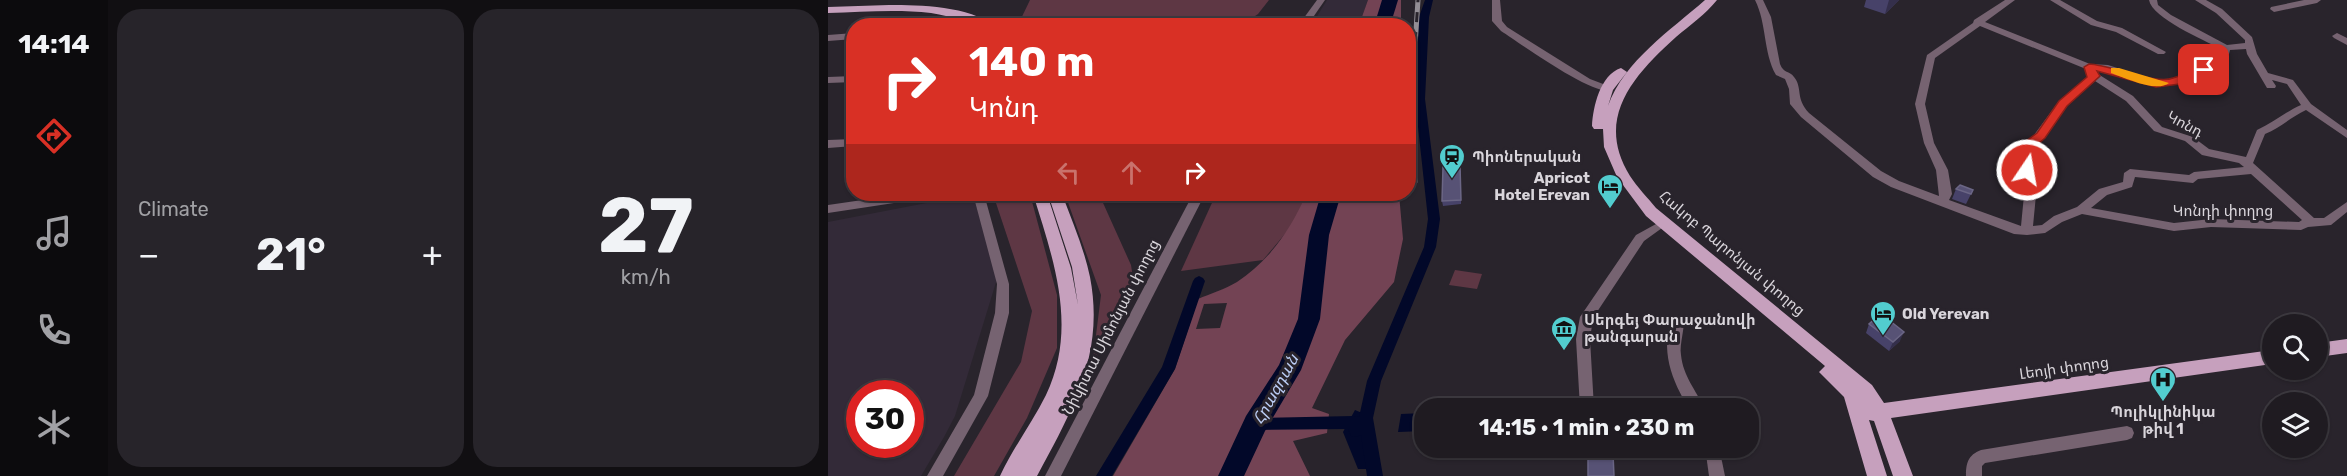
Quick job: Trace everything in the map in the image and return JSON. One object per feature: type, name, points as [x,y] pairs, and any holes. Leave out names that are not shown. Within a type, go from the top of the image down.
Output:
[{"type":"main road","name":"Հակոբ Պարոնյան փողոց","points":[[1701,0],[1617,76],[1607,89],[1600,104],[1599,122],[1604,156],[1620,189],[1639,213],[1852,393],[1877,476]]},
{"type":"main road","name":"Հակոբ Պարոնյան փողոց","points":[[1712,0],[1638,67],[1620,88],[1611,105],[1607,128],[1612,158],[1625,183],[1651,212],[1866,390],[1880,412],[1903,476]]},
{"type":"main road","points":[[828,10],[932,10],[954,13],[967,18]]},
{"type":"main road","points":[[828,18],[914,18]]},
{"type":"main road","points":[[1010,476],[1051,400],[1063,373],[1070,346],[1069,295],[1062,263],[1042,201]]},
{"type":"main road","points":[[1028,476],[1075,384],[1087,341],[1087,313],[1082,276],[1057,201]]},
{"type":"main road","points":[[2328,349],[2347,346]]},
{"type":"main road","name":"Լեոյի փողոց","points":[[1860,415],[2262,358]]},
{"type":"street","points":[[1308,18],[1321,0]]},
{"type":"street","points":[[1496,0],[1497,21],[1504,29],[1587,81],[1607,89]]},
{"type":"street","points":[[1759,0],[1768,15],[1769,48],[1776,68],[1779,73],[1789,77],[1794,89],[1795,104],[1805,115],[1877,174],[1994,224],[2027,231],[2045,229],[2058,219],[2081,210],[2103,192],[2128,184],[2130,173],[2193,179],[2194,176],[2252,170]]},
{"type":"street","points":[[1942,202],[1946,194],[1942,170],[1922,118],[1922,93],[1925,90],[1930,57],[2011,0]]},
{"type":"street","points":[[2054,0],[2094,24],[2119,30],[2161,52]]},
{"type":"street","points":[[2153,0],[2154,6],[2168,16],[2225,48],[2249,46]]},
{"type":"street","points":[[2199,0],[2218,11],[2249,39],[2252,54],[2271,86]]},
{"type":"street","points":[[2274,9],[2317,0]]},
{"type":"street","name":"Կոնդ","points":[[1977,22],[2092,71],[2127,94],[2151,116],[2158,129],[2189,139],[2206,152],[2243,160]]},
{"type":"street","points":[[2337,36],[2347,42]]},
{"type":"street","points":[[828,38],[846,37]]},
{"type":"street","name":"Կոնդ","points":[[2092,71],[2108,68],[2156,83],[2170,83],[2188,74],[2204,70],[2208,67],[2208,58],[2226,52],[2225,48]]},
{"type":"street","points":[[2027,231],[2030,195],[2025,160],[2028,150],[2063,103],[2092,71]]},
{"type":"street","points":[[2266,75],[2290,82],[2307,106],[2347,135]]},
{"type":"street","points":[[828,80],[846,79]]},
{"type":"street","points":[[2243,160],[2249,161],[2261,132],[2274,127],[2288,115],[2307,106]]},
{"type":"street","points":[[828,144],[846,143]]},
{"type":"street","points":[[2243,160],[2311,222]]},
{"type":"street","points":[[828,209],[881,201]]},
{"type":"street","points":[[936,476],[981,396],[1002,314],[1003,284],[980,201]]},
{"type":"street","name":"Նիկիտա Սիմոնյան փողոց","points":[[1053,476],[1195,201]]},
{"type":"street","name":"Կոնդի փողոց","points":[[2081,210],[2174,227],[2211,223],[2301,226],[2311,222],[2327,222],[2347,206]]},
{"type":"street","points":[[1586,398],[1583,339],[1587,317],[1640,238],[1656,228]]},
{"type":"street","points":[[1678,321],[1673,334],[1678,376],[1691,398]]},
{"type":"street","points":[[1974,476],[1974,463],[1981,458],[2127,433]]},
{"type":"street","points":[[1714,458],[1717,476]]},
{"type":"shaded area","points":[[1030,0],[1269,0],[1252,18],[1021,18]]},
{"type":"shaded area","points":[[1327,0],[1368,0],[1362,18],[1316,18]]},
{"type":"shaded area","points":[[1368,0],[1401,0],[1401,18],[1362,18]]},
{"type":"shaded area","points":[[937,201],[975,201],[997,279],[955,416],[921,476],[828,476],[828,222]]},
{"type":"shaded area","points":[[995,201],[1032,201],[1057,295],[1057,348],[1027,418],[994,476],[954,476],[1021,362],[1032,311]]},
{"type":"shaded area","points":[[1067,201],[1102,201],[1131,265],[1133,278],[1130,289],[1092,367],[1101,295]]},
{"type":"shaded area","points":[[1213,201],[1303,201],[1294,223],[1263,260],[1181,271]]},
{"type":"shaded area","points":[[1303,201],[1400,201],[1403,239],[1394,282],[1345,340],[1312,408],[1329,414],[1327,433],[1293,441],[1310,476],[1113,476],[1175,369],[1198,299],[1223,289],[1249,274],[1278,243]],"holes":[[[1227,303],[1220,328],[1196,329],[1204,304]]]},
{"type":"shaded area","points":[[1455,270],[1482,274],[1477,289],[1449,285]]},
{"type":"water","points":[[1355,410],[1362,413],[1367,469],[1358,469],[1343,432]]},
{"type":"water","points":[[1414,413],[1414,431],[1398,432],[1401,414]]},
{"type":"building","name":"Պիոներական","points":[[1460,166],[1461,200],[1442,201],[1443,167]]},
{"type":"building","points":[[1960,185],[1973,190],[1971,194],[1956,189]]},
{"type":"building","points":[[1877,317],[1887,324],[1890,321],[1904,332],[1893,342],[1869,324]]},
{"type":"building","points":[[1588,458],[1613,458],[1614,476],[1588,476]]},
{"type":"waterway","name":"Հրազդան","points":[[1384,18],[1390,0]]},
{"type":"waterway","points":[[1375,476],[1366,418],[1374,381],[1430,247],[1434,219],[1420,99],[1424,17],[1429,0]]},
{"type":"waterway","name":"Հրազդան","points":[[1231,476],[1255,424],[1289,370],[1309,319],[1319,235],[1329,201]]},
{"type":"waterway","points":[[1104,476],[1168,369],[1199,281]]},
{"type":"waterway","points":[[1255,424],[1354,422],[1356,431]]},
{"type":"railway","points":[[1416,30],[1418,0]]},
{"type":"slow traffic","points":[[2115,70],[2147,81],[2164,83]]},
{"type":"place","name":"Պիոներական","points":[[1452,180]]},
{"type":"place","name":"Apricot Hotel Erevan","points":[[1610,210]]},
{"type":"place","name":"Old Yerevan","points":[[1883,337]]},
{"type":"place","name":"Սերգեյ Փարաջանովի թանգարան","points":[[1564,352]]},
{"type":"place","name":"Պոլիկլինիկա թիվ 1","points":[[2163,403]]},
{"type":"route","points":[[2027,170],[2025,160],[2030,144],[2041,135],[2063,103],[2094,76],[2089,67],[2108,68],[2156,83],[2176,82],[2188,74],[2204,70]]}]
